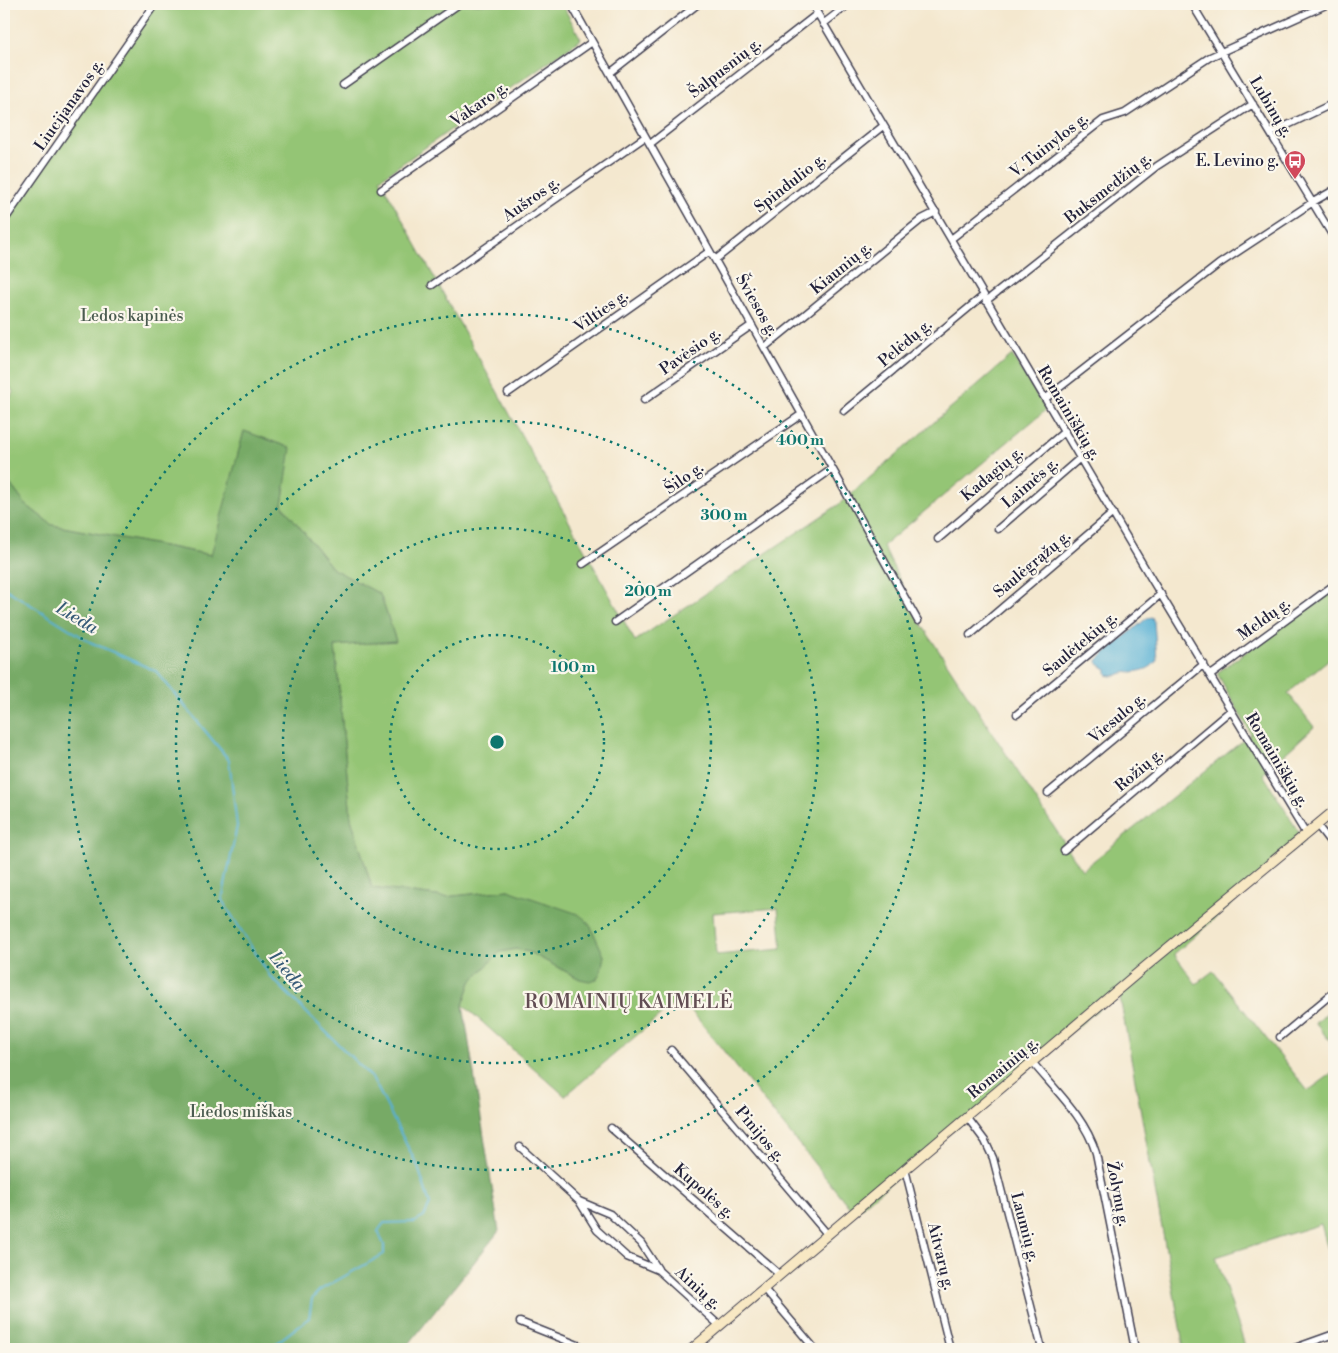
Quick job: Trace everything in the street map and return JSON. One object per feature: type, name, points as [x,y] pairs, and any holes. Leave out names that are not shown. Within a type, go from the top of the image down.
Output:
[{"type":"main road","name":"Romainių g.","points":[[692,1349],[1334,811]]},
{"type":"street","name":"Liucijanavos g.","points":[[4,221],[155,4]]},
{"type":"street","points":[[343,85],[459,4]]},
{"type":"street","name":"Šviesos g.","points":[[571,4],[918,621]]},
{"type":"street","points":[[610,73],[698,4]]},
{"type":"street","name":"Romainiškių g.","points":[[812,4],[936,212],[985,299],[1306,834]]},
{"type":"street","points":[[823,24],[849,4]]},
{"type":"street","name":"Lubinų g.","points":[[1192,4],[1334,238]]},
{"type":"street","points":[[1222,52],[1328,4]]},
{"type":"street","name":"Šalpusnių g.","points":[[650,144],[818,14]]},
{"type":"street","name":"Vakaro g.","points":[[381,190],[592,42]]},
{"type":"street","name":"V. Tuinylos g.","points":[[951,238],[1103,120],[1125,113],[1210,57],[1222,52]]},
{"type":"street","points":[[1271,133],[1334,102]]},
{"type":"street","name":"Buksmedžių g.","points":[[985,299],[1157,166],[1253,104]]},
{"type":"street","name":"Spindulio g.","points":[[715,260],[883,126]]},
{"type":"street","name":"Aušros g.","points":[[432,284],[645,137]]},
{"type":"street","points":[[1045,399],[1219,264],[1312,202],[1334,190]]},
{"type":"street","name":"Kiaunių g.","points":[[765,347],[922,219],[936,212]]},
{"type":"street","name":"Vilties g.","points":[[508,393],[710,251]]},
{"type":"street","name":"Pelėdų g.","points":[[844,412],[985,299]]},
{"type":"street","name":"Pavėsio g.","points":[[644,400],[752,325]]},
{"type":"street","name":"Šilo g.","points":[[583,564],[802,414]]},
{"type":"street","name":"Kadagių g.","points":[[938,539],[1065,431]]},
{"type":"street","name":"Laimės g.","points":[[998,529],[1080,458]]},
{"type":"street","points":[[615,622],[832,469]]},
{"type":"street","name":"Saulėgrąžų g.","points":[[970,635],[1113,513]]},
{"type":"street","name":"Meldų g.","points":[[1211,675],[1334,585]]},
{"type":"street","name":"Saulėtekių g.","points":[[1016,714],[1161,594]]},
{"type":"street","name":"Viesulo g.","points":[[1048,794],[1204,664]]},
{"type":"street","name":"Rožių g.","points":[[1064,851],[1231,710]]},
{"type":"street","points":[[1316,826],[1334,847]]},
{"type":"street","points":[[1280,1037],[1334,992]]},
{"type":"street","name":"Pinijos g.","points":[[671,1050],[828,1235]]},
{"type":"street","name":"Žolynų g.","points":[[1032,1063],[1083,1123],[1091,1138],[1098,1162],[1135,1349]]},
{"type":"street","name":"Laumių g.","points":[[967,1117],[985,1142],[993,1158],[1042,1349]]},
{"type":"street","name":"Kupolės g.","points":[[611,1128],[780,1276]]},
{"type":"street","name":"Ainių g.","points":[[520,1148],[579,1201],[597,1230],[627,1257],[658,1270]]},
{"type":"street","name":"Aitvarų g.","points":[[905,1169],[950,1349]]},
{"type":"street","name":"Ainių g.","points":[[579,1201],[610,1214],[641,1243],[658,1270],[720,1326]]},
{"type":"street","points":[[764,1289],[816,1349]]},
{"type":"street","points":[[520,1322],[588,1349]]},
{"type":"street","points":[[1292,1349],[1334,1334]]},
{"type":"green space","name":"Ledos kapinės","points":[[155,4],[562,4],[581,39],[380,179],[635,641],[838,505],[1012,355],[1046,410],[883,546],[920,622],[1082,870],[1251,734],[1217,673],[1334,588],[1334,655],[1288,693],[1314,727],[1263,774],[1304,841],[1174,954],[1196,984],[1213,971],[1308,1091],[1334,1072],[1334,1271],[1321,1224],[1216,1257],[1246,1349],[1184,1349],[1119,992],[854,1213],[681,998],[565,1096],[463,1005],[471,982],[499,952],[516,949],[529,952],[580,979],[604,956],[586,920],[508,890],[445,897],[372,888],[351,818],[335,646],[396,641],[380,594],[333,569],[282,505],[290,448],[244,431],[212,555],[52,525],[25,504],[4,476],[4,411],[13,392],[6,380],[4,380],[4,221]],"holes":[[[778,908],[782,949],[716,955],[713,913]]]},
{"type":"green space","name":"Liedos miškas","points":[[244,431],[291,448],[282,505],[333,569],[380,594],[396,641],[335,646],[351,818],[372,888],[445,897],[508,890],[578,914],[591,927],[604,956],[601,971],[597,979],[589,981],[580,979],[529,952],[516,949],[500,952],[471,982],[463,1005],[499,1231],[405,1349],[4,1349],[4,476],[25,504],[52,525],[211,555]]},
{"type":"green space","points":[[1334,1007],[1334,1046],[1315,1023]]},
{"type":"water","points":[[1152,617],[1157,659],[1154,663],[1147,669],[1113,676],[1107,675],[1107,670],[1098,664],[1098,659],[1147,618]]},
{"type":"waterway","name":"Lieda","points":[[4,588],[90,642],[156,671],[229,760],[237,826],[222,900],[270,976],[373,1079],[418,1167],[430,1204],[424,1217],[415,1222],[384,1223],[378,1231],[384,1245],[384,1254],[320,1290],[312,1299],[309,1318],[275,1344],[261,1349]]},
{"type":"place","name":"E. Levino g.","points":[[1295,180]]},
{"type":"district","name":"ROMAINIŲ KAIMELĖ","points":[[629,1002]]}]
